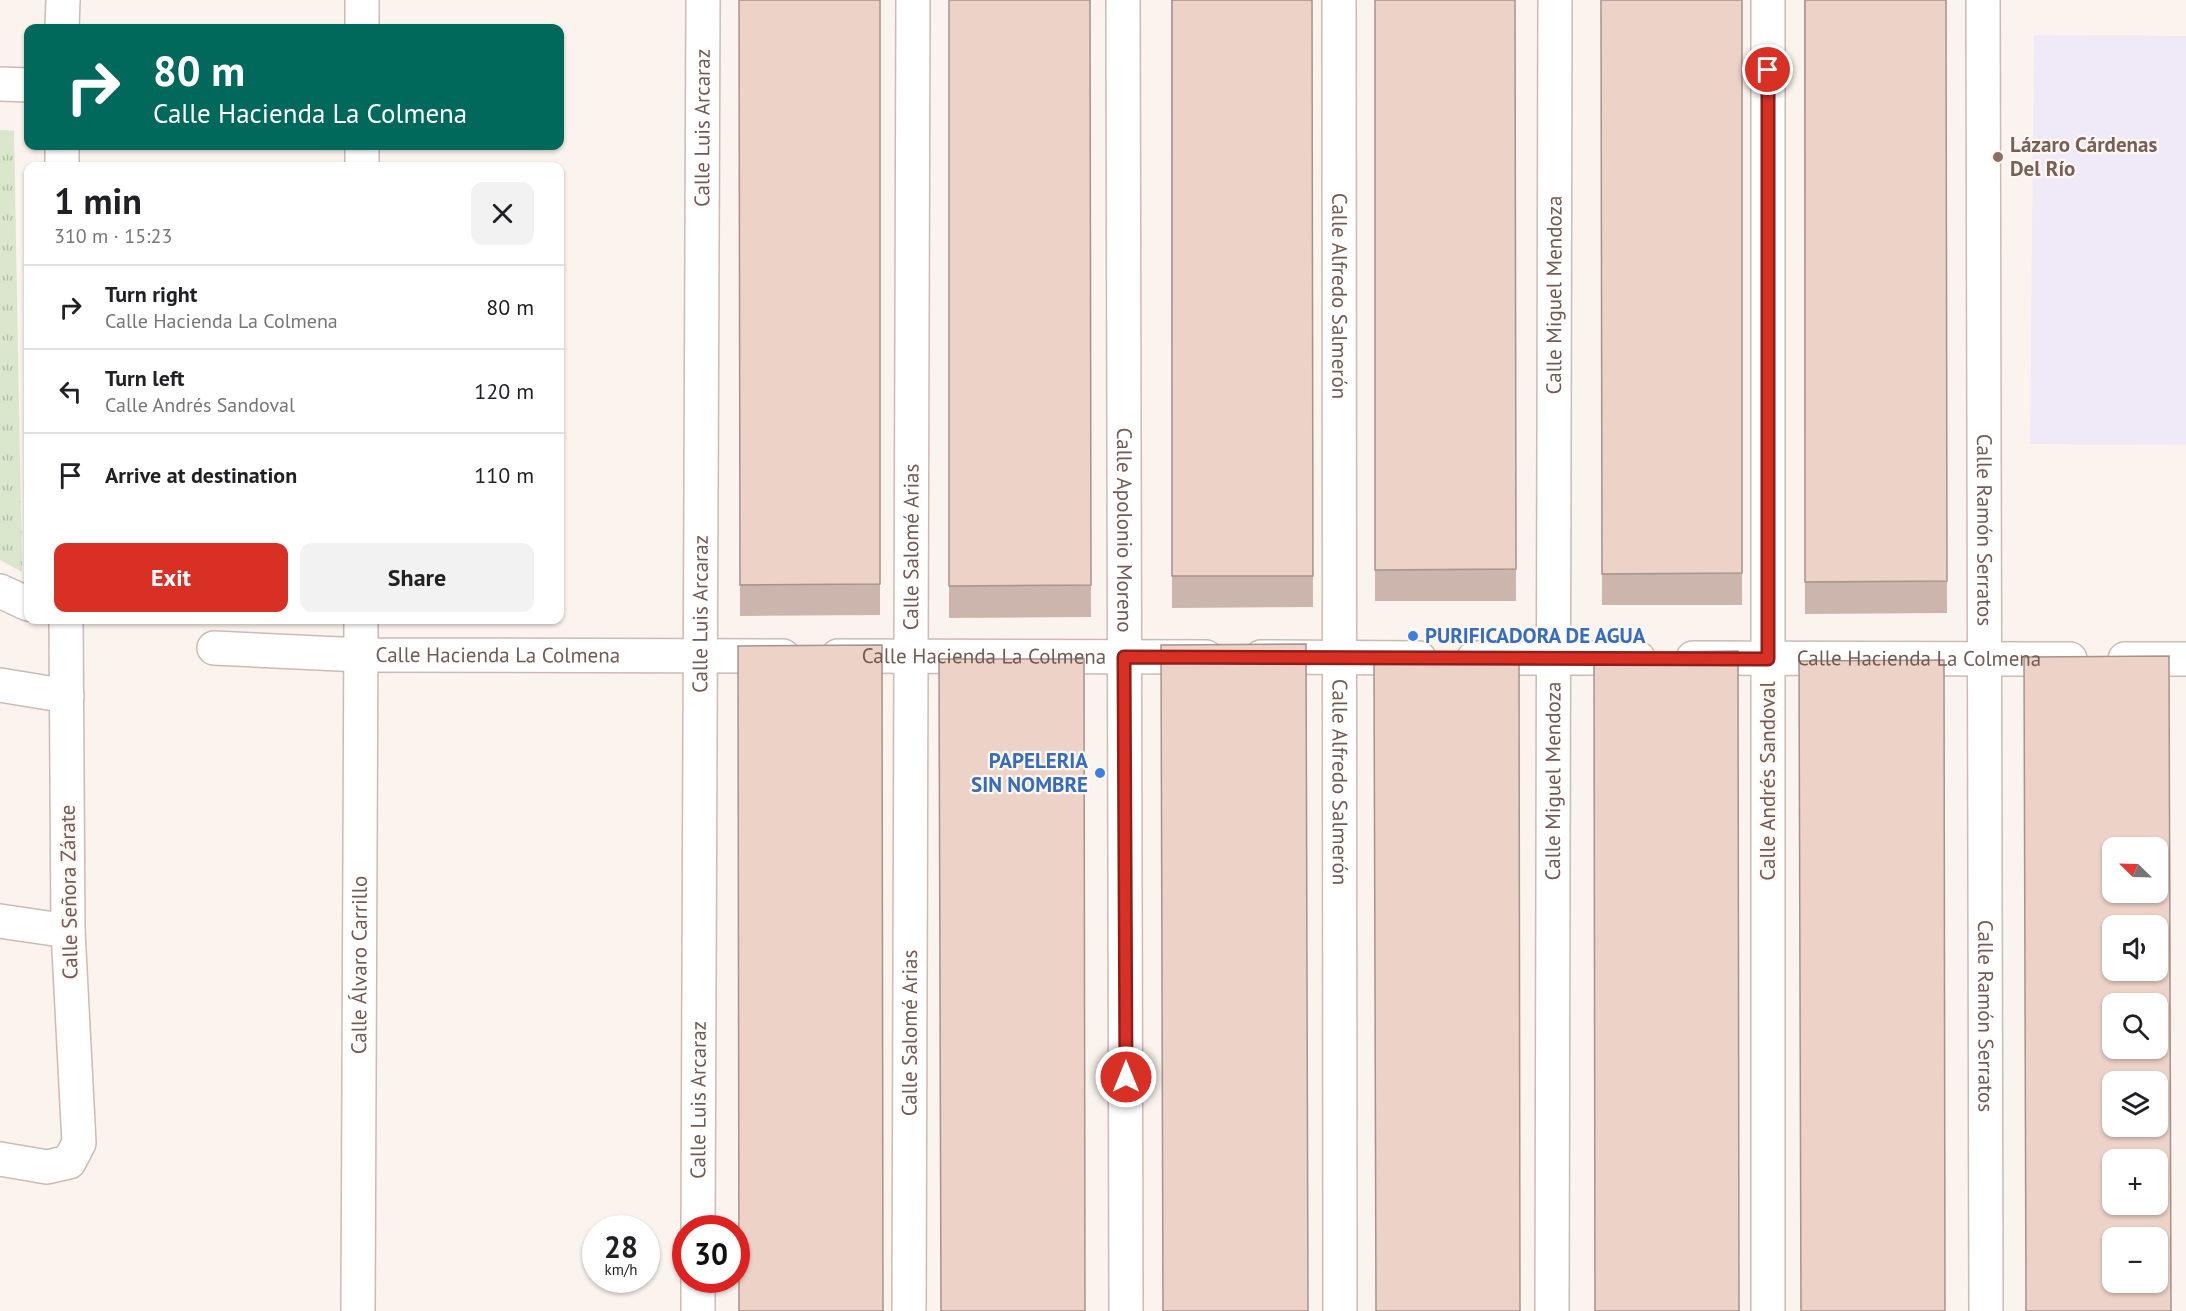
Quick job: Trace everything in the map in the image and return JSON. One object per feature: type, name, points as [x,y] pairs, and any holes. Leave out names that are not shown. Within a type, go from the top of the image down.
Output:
[{"type":"street","points":[[62,24],[63,0]]},
{"type":"street","points":[[362,0],[362,24]]},
{"type":"street","name":"Calle Luis Arcaraz","points":[[698,1215],[703,0]]},
{"type":"street","name":"Calle Salomé Arias","points":[[909,1311],[913,0]]},
{"type":"street","name":"Calle Apolonio Moreno","points":[[1123,0],[1126,1311]]},
{"type":"street","name":"Calle Alfredo Salmerón","points":[[1339,0],[1340,1311]]},
{"type":"street","name":"Calle Miguel Mendoza","points":[[1552,1311],[1555,0]]},
{"type":"street","name":"Calle Andrés Sandoval","points":[[1768,0],[1768,1311]]},
{"type":"street","name":"Calle Ramón Serratos","points":[[1983,0],[1986,1311]]},
{"type":"street","points":[[0,84],[24,85]]},
{"type":"street","points":[[0,591],[24,602]]},
{"type":"street","name":"Calle Señora Zárate","points":[[0,1159],[47,1167],[69,1162],[79,1143],[68,932],[67,696],[64,624]]},
{"type":"street","name":"Calle Álvaro Carrillo","points":[[358,1311],[361,624]]},
{"type":"street","name":"Calle Hacienda La Colmena","points":[[214,648],[361,655],[2186,659]]},
{"type":"street","points":[[0,685],[67,696]]},
{"type":"street","points":[[0,921],[68,932]]},
{"type":"street","points":[[698,1293],[698,1311]]},
{"type":"shaded area","points":[[2034,35],[2186,36],[2186,445],[2030,444]]},
{"type":"green space","points":[[0,130],[14,131],[22,572],[0,560]]},
{"type":"building","points":[[739,0],[880,0],[880,584],[740,585]]},
{"type":"building","points":[[949,0],[1090,0],[1091,585],[949,586]]},
{"type":"building","points":[[1172,0],[1312,0],[1313,576],[1172,576]]},
{"type":"building","points":[[1375,0],[1515,0],[1516,569],[1375,570]]},
{"type":"building","points":[[1601,0],[1742,0],[1742,573],[1602,574]]},
{"type":"building","points":[[1805,0],[1946,0],[1947,581],[1805,582]]},
{"type":"building","points":[[1306,644],[1308,1311],[1163,1311],[1161,645]]},
{"type":"building","points":[[882,645],[883,1311],[739,1311],[739,1293],[750,1293],[750,1215],[739,1215],[738,646]]},
{"type":"building","points":[[1738,651],[1739,1311],[1595,1311],[1594,653]]},
{"type":"building","points":[[1374,654],[1519,654],[1520,1311],[1376,1311]]},
{"type":"building","points":[[2169,656],[2171,1311],[2026,1311],[2024,657]]},
{"type":"building","points":[[939,659],[1084,659],[1085,1311],[941,1311]]},
{"type":"building","points":[[1944,660],[1945,1311],[1801,1311],[1799,661]]},
{"type":"place","name":"Lázaro Cárdenas Del Río","points":[[1998,157]]},
{"type":"place","name":"PURIFICADORA DE AGUA","points":[[1413,636]]},
{"type":"place","name":"PAPELERIA SIN NOMBRE","points":[[1100,773]]},
{"type":"route","points":[[1126,1077],[1124,657],[1768,659],[1768,70]]}]
